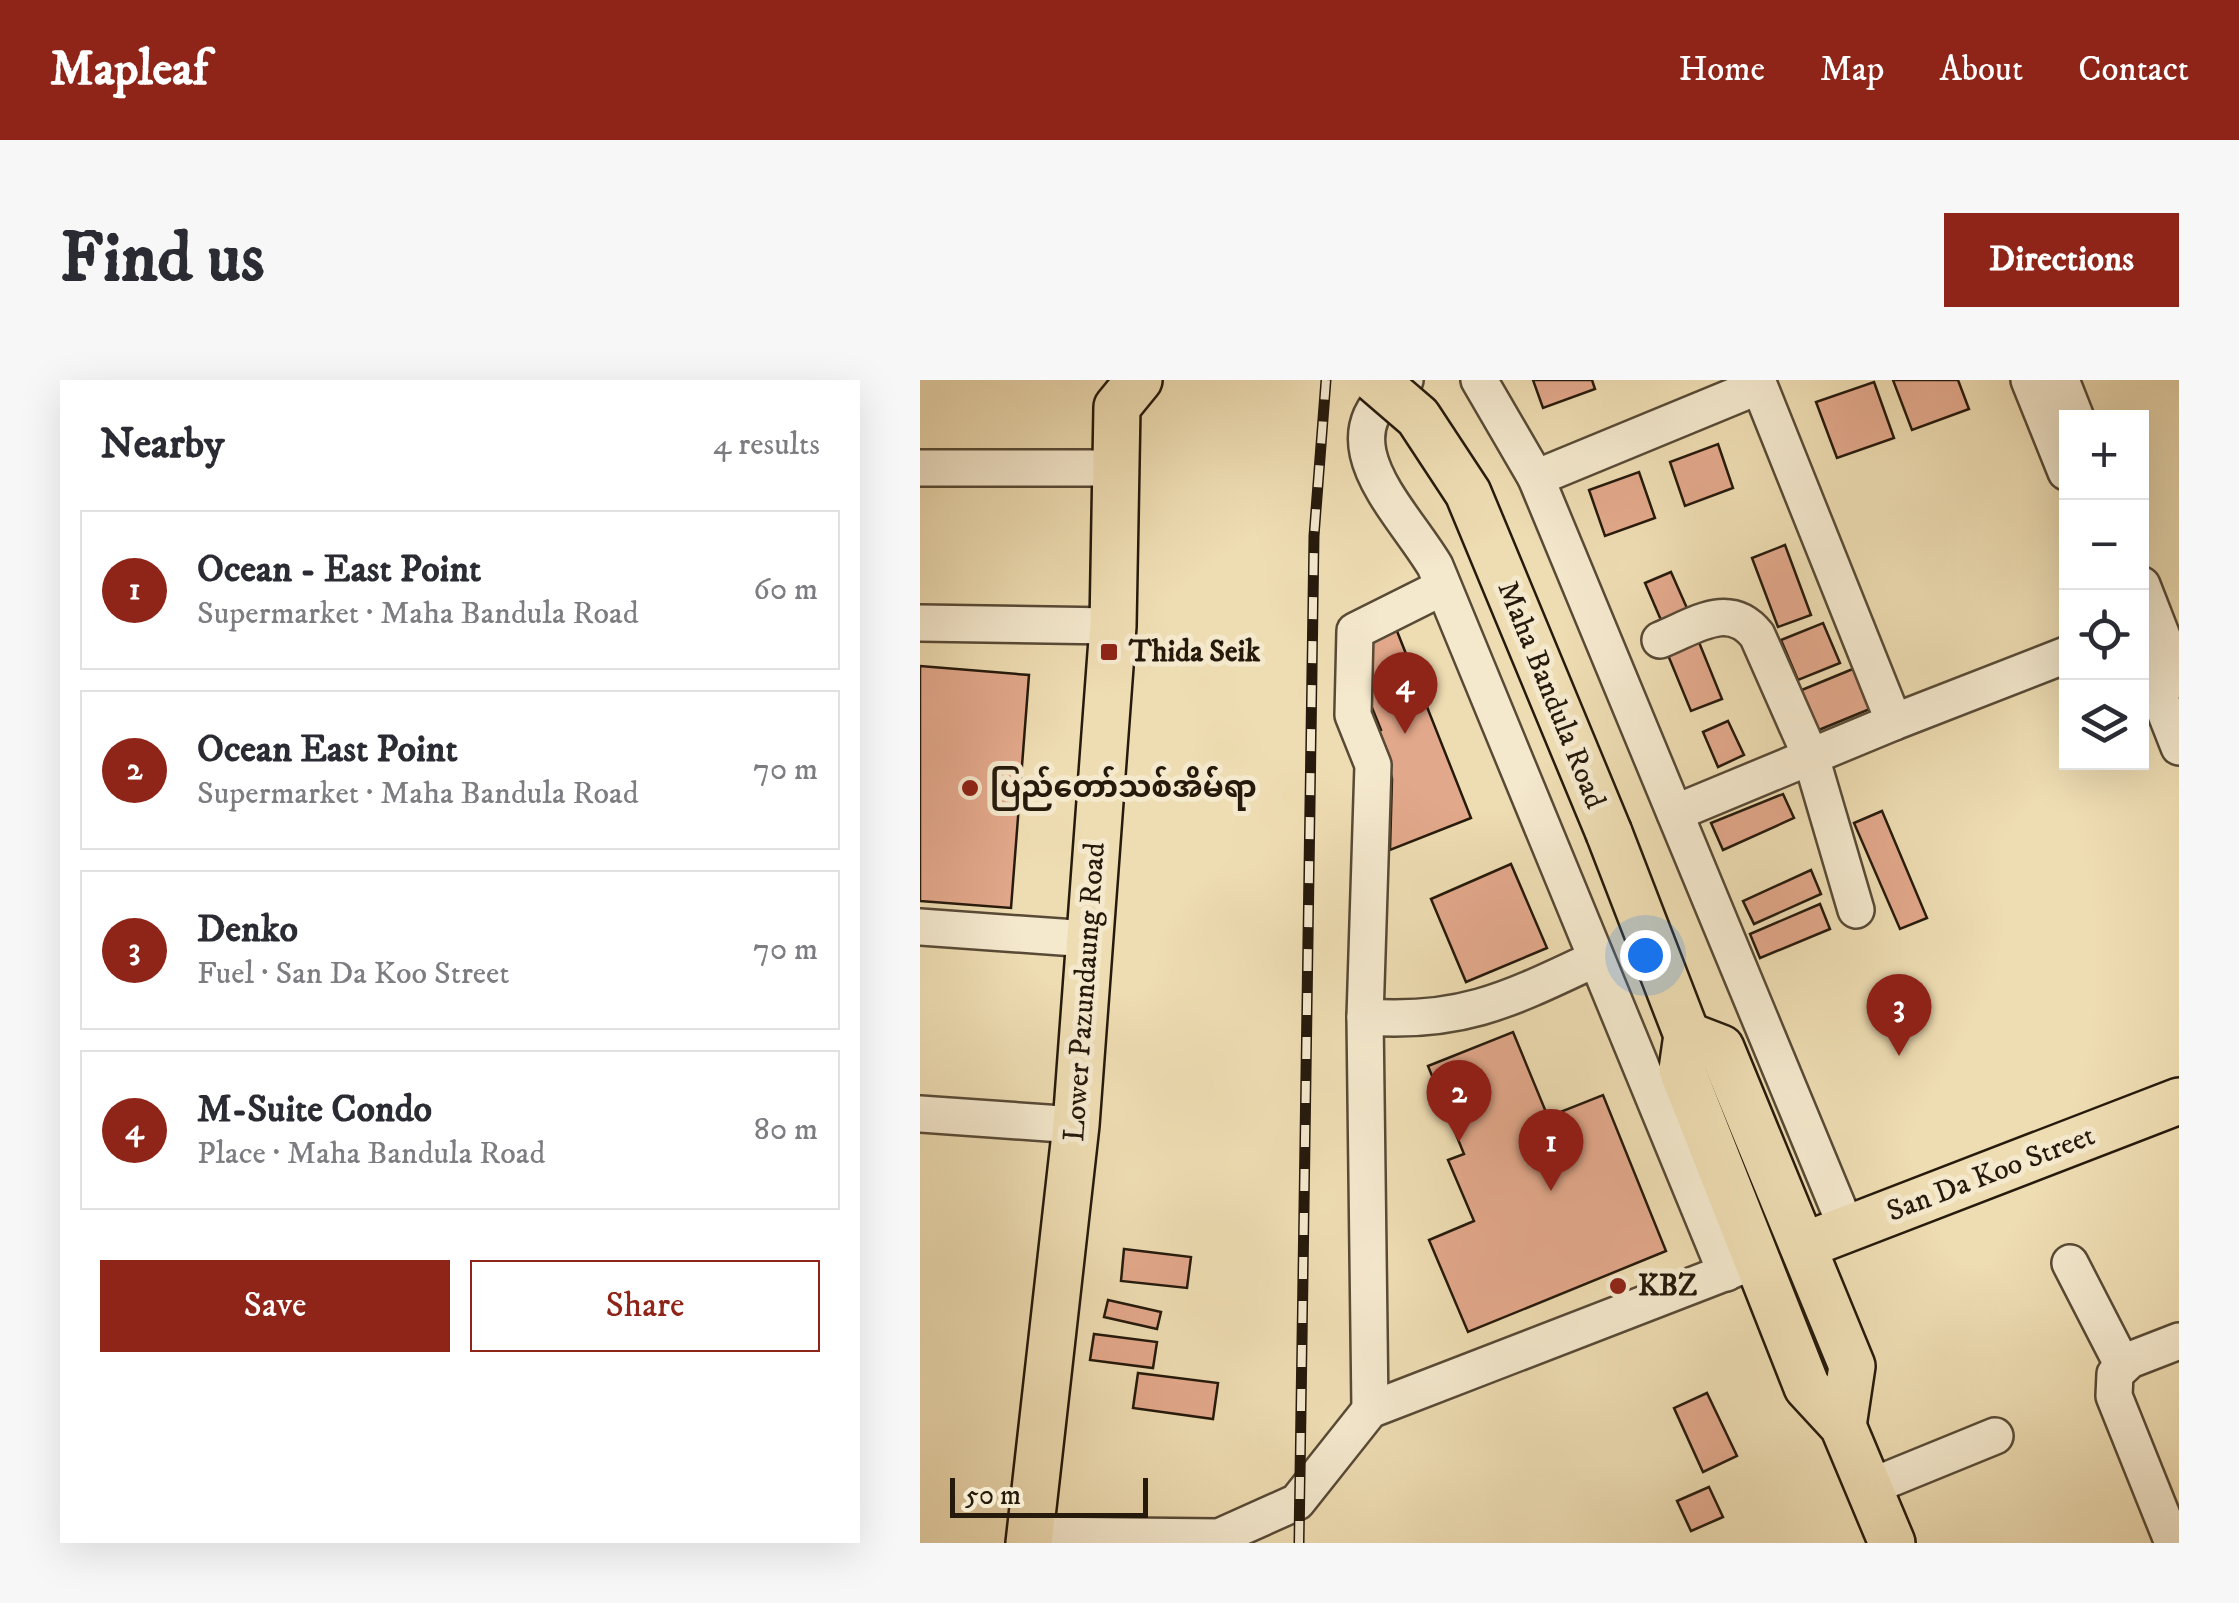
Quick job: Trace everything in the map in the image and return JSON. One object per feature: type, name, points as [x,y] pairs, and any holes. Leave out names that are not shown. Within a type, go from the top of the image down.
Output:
[{"type":"main road","name":"Maha Bandula Road","points":[[1375,380],[1418,417],[1468,494],[1687,1035],[1682,1070],[1741,1266],[1808,1387],[1844,1426],[1892,1543]]},
{"type":"main road","name":"Lower Pazundaung Road","points":[[1030,1539],[1076,1125],[1113,626],[1114,468],[1124,389]]},
{"type":"main road","points":[[1687,1035],[1721,1048],[1852,1366],[1844,1426]]},
{"type":"main road","name":"San Da Koo Street","points":[[1803,1246],[2179,1101]]},
{"type":"street","points":[[1030,1539],[1220,1540],[1297,1502],[1370,1410],[1741,1266],[1595,959],[1443,587],[1408,522],[1373,478],[1364,439],[1374,407],[1405,380]]},
{"type":"street","points":[[2030,380],[2059,421]]},
{"type":"street","points":[[2061,380],[2063,410]]},
{"type":"street","points":[[1479,383],[1536,478],[1847,1230]]},
{"type":"street","points":[[1536,478],[1720,390],[1758,383],[1894,722]]},
{"type":"street","points":[[920,468],[1114,468]]},
{"type":"street","points":[[1370,1410],[1365,1016],[1373,765],[1353,715],[1355,631],[1443,587]]},
{"type":"street","points":[[1660,640],[1726,614],[1744,619],[1757,634],[1811,757],[1856,910]]},
{"type":"street","points":[[920,623],[1113,626]]},
{"type":"street","points":[[2149,624],[2179,680]]},
{"type":"street","points":[[1676,813],[2059,658]]},
{"type":"street","points":[[2149,671],[2179,747]]},
{"type":"street","points":[[920,927],[1090,939]]},
{"type":"street","points":[[1365,1016],[1408,1020],[1473,1012],[1595,959]]},
{"type":"street","points":[[920,1114],[1076,1125]]},
{"type":"street","points":[[2070,1263],[2123,1366]]},
{"type":"street","points":[[2174,1543],[2114,1396],[2115,1374],[2123,1366],[2179,1341]]},
{"type":"street","points":[[1870,1487],[1995,1436]]},
{"type":"building","points":[[1533,380],[1592,380],[1595,389],[1543,408]]},
{"type":"building","points":[[1893,380],[1958,380],[1969,409],[1912,430]]},
{"type":"building","points":[[1874,382],[1894,438],[1837,458],[1816,402]]},
{"type":"building","points":[[1718,444],[1733,488],[1685,506],[1670,462]]},
{"type":"building","points":[[1639,472],[1655,518],[1605,536],[1589,490]]},
{"type":"building","points":[[1785,545],[1811,615],[1778,627],[1752,558]]},
{"type":"building","points":[[1671,572],[1690,615],[1664,627],[1645,583]]},
{"type":"building","points":[[1393,621],[1471,818],[1390,850],[1392,779],[1385,746],[1370,752],[1366,738],[1381,730],[1364,688],[1364,636]]},
{"type":"building","points":[[1823,623],[1840,663],[1798,680],[1781,640]]},
{"type":"building","points":[[1694,630],[1722,699],[1691,711],[1663,643]]},
{"type":"building","points":[[1865,664],[1882,704],[1809,734],[1792,694]]},
{"type":"building","name":"ပြည်တော်သစ်အိမ််ရာ","points":[[920,666],[1029,675],[1011,908],[920,901]]},
{"type":"building","points":[[1728,721],[1744,755],[1718,767],[1703,732]]},
{"type":"building","points":[[1783,794],[1794,818],[1723,850],[1711,823]]},
{"type":"building","points":[[1882,811],[1927,918],[1900,929],[1854,823]]},
{"type":"building","points":[[1511,864],[1547,948],[1466,982],[1431,899]]},
{"type":"building","points":[[1811,870],[1821,894],[1754,924],[1743,901]]},
{"type":"building","points":[[1820,904],[1830,929],[1760,958],[1750,934]]},
{"type":"building","points":[[1513,1032],[1548,1117],[1603,1095],[1666,1251],[1468,1332],[1429,1240],[1474,1221],[1448,1160],[1464,1154],[1428,1066]]},
{"type":"building","points":[[1124,1249],[1191,1257],[1187,1288],[1121,1281]]},
{"type":"building","points":[[1108,1300],[1161,1312],[1157,1329],[1104,1317]]},
{"type":"building","points":[[1094,1334],[1157,1342],[1153,1368],[1090,1360]]},
{"type":"building","points":[[1138,1373],[1218,1383],[1213,1419],[1133,1408]]},
{"type":"building","points":[[1707,1393],[1737,1456],[1703,1472],[1674,1408]]},
{"type":"building","points":[[1709,1487],[1723,1517],[1691,1531],[1677,1501]]},
{"type":"railway","points":[[1299,1543],[1314,536],[1326,380]]},
{"type":"place","name":"Thida Seik","points":[[1109,652]]},
{"type":"place","name":"M-Suite Condo","points":[[1405,734]]},
{"type":"place","name":"ပြည်တော်သစ်အိမ််ရာ","points":[[970,788]]},
{"type":"place","name":"Denko","points":[[1899,1056]]},
{"type":"place","name":"Ocean East Point","points":[[1459,1142]]},
{"type":"place","name":"Ocean - East Point","points":[[1551,1191]]},
{"type":"place","name":"KBZ","points":[[1618,1286]]}]
